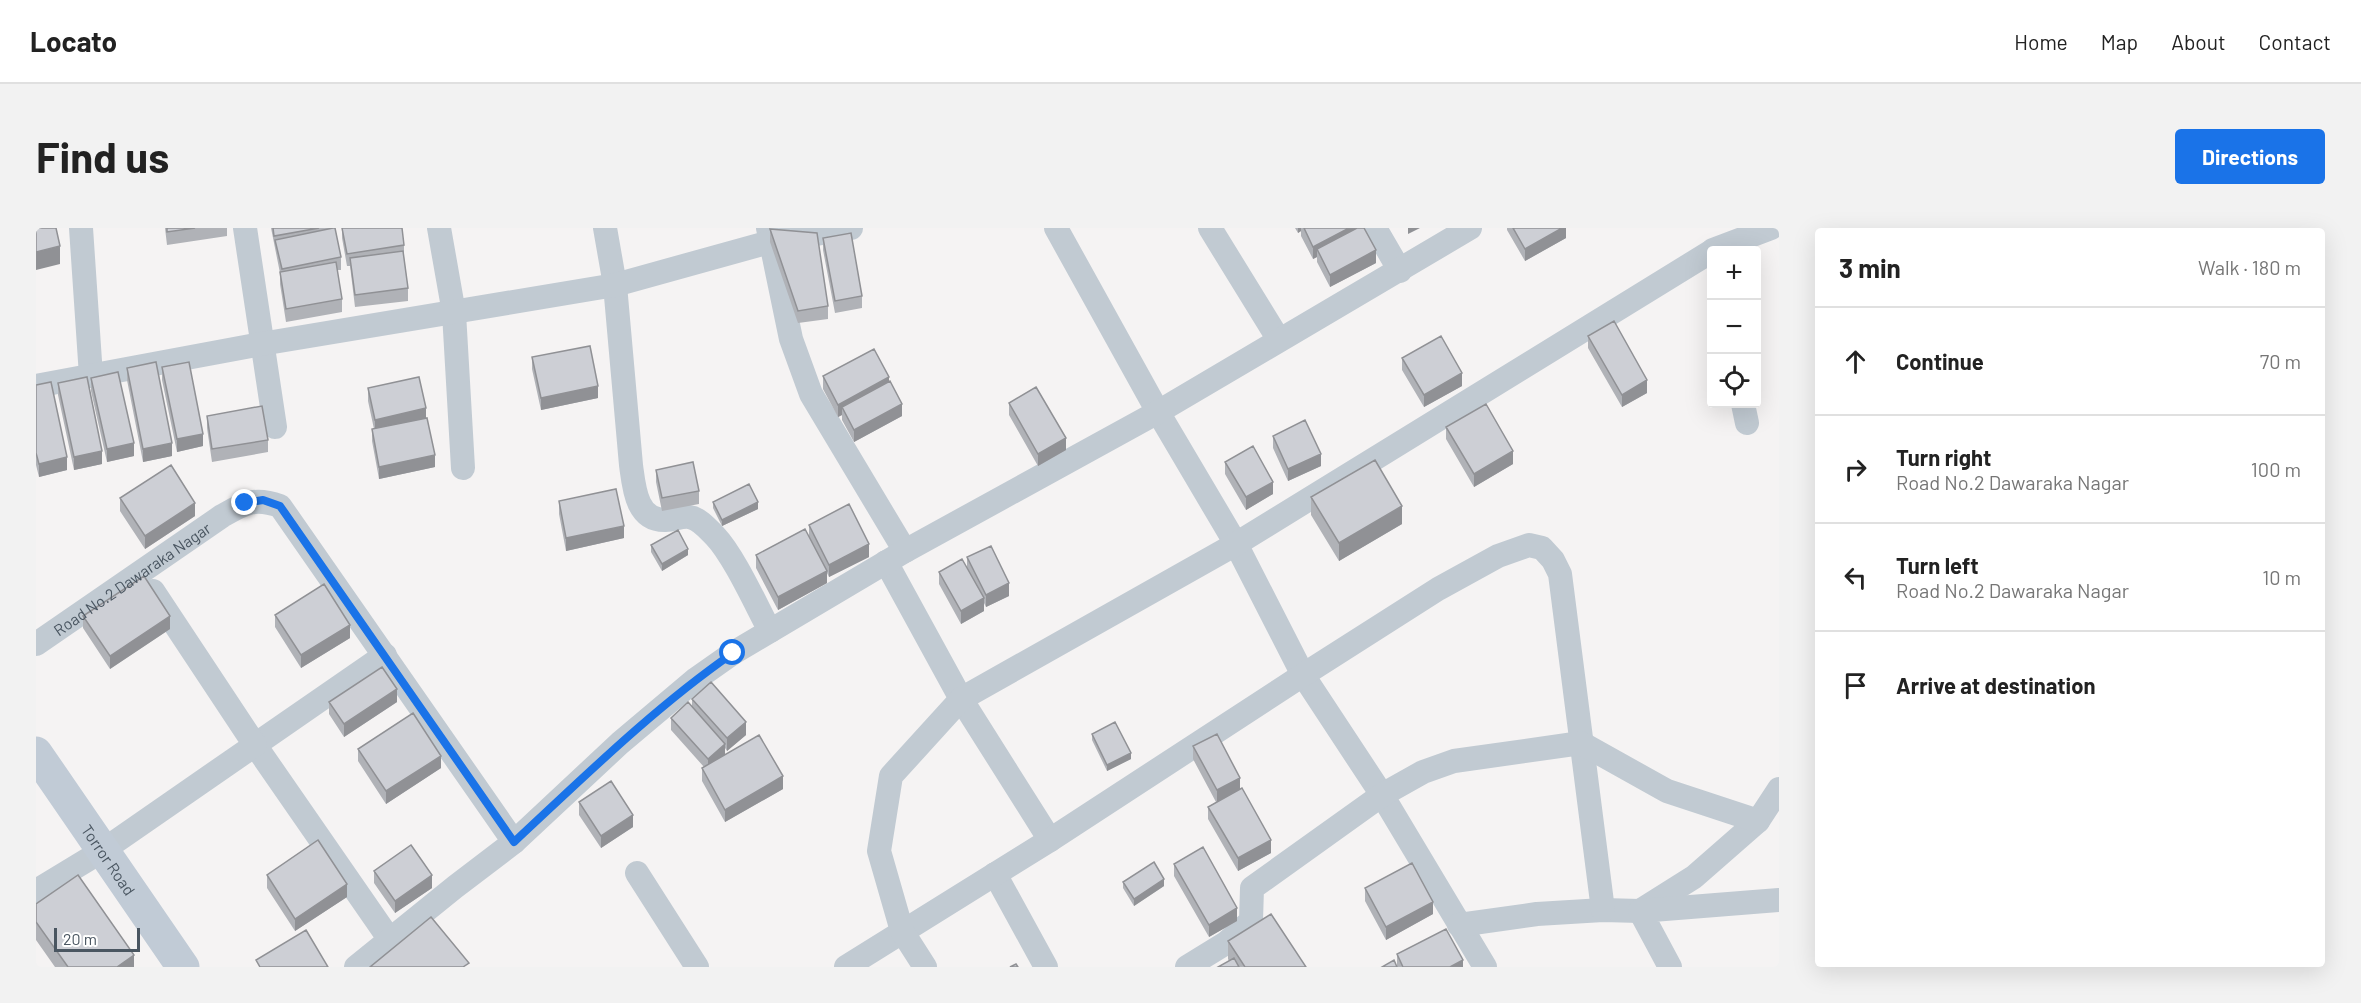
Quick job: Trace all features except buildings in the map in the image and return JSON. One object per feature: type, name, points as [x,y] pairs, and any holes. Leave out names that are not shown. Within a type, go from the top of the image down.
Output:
[{"type":"street","points":[[81,228],[91,376]]},
{"type":"street","points":[[245,228],[275,427]]},
{"type":"street","points":[[439,228],[454,313],[463,468]]},
{"type":"street","points":[[605,228],[615,285],[634,493],[646,514],[664,520],[690,517],[699,521],[716,537],[770,631]]},
{"type":"street","points":[[36,386],[261,344],[615,285],[769,235],[851,228]]},
{"type":"street","points":[[1056,228],[1158,412],[1236,544],[1303,675],[1382,795],[1485,967]]},
{"type":"street","points":[[1210,228],[1279,340]]},
{"type":"street","points":[[1375,228],[1400,271]]},
{"type":"street","points":[[356,967],[514,842],[620,743],[696,679],[733,653],[895,556],[1158,412],[1470,228]]},
{"type":"street","points":[[1725,246],[1771,228]]},
{"type":"street","points":[[769,235],[791,339],[811,394],[895,556],[961,699],[1050,840]]},
{"type":"street","points":[[925,967],[902,931],[879,851],[891,776],[961,699],[1236,544],[1707,255]]},
{"type":"street","name":"Road No.2 Dawaraka Nagar","points":[[36,644],[140,570],[222,516],[245,503],[263,500],[280,506],[386,655],[514,842]]},
{"type":"street","points":[[846,967],[1050,840],[1438,589],[1498,556],[1529,545],[1542,548],[1553,560],[1560,574],[1602,910]]},
{"type":"street","points":[[140,570],[255,745],[390,940]]},
{"type":"street","points":[[36,891],[102,851],[386,655]]},
{"type":"street","points":[[1187,967],[1226,942],[1251,921],[1252,888],[1382,795],[1423,772],[1454,761],[1581,744],[1667,791],[1758,821]]},
{"type":"street","name":"Torror Road","points":[[36,753],[183,967]]},
{"type":"street","points":[[1640,911],[1694,877],[1758,821],[1779,789]]},
{"type":"street","points":[[637,873],[697,967]]},
{"type":"street","points":[[995,874],[1046,967]]},
{"type":"street","points":[[1459,925],[1537,914],[1602,910],[1640,911],[1779,900]]},
{"type":"street","points":[[1640,911],[1670,967]]},
{"type":"route","points":[[245,503],[263,500],[280,506],[386,655],[514,842],[620,743],[696,679],[733,653]]}]
